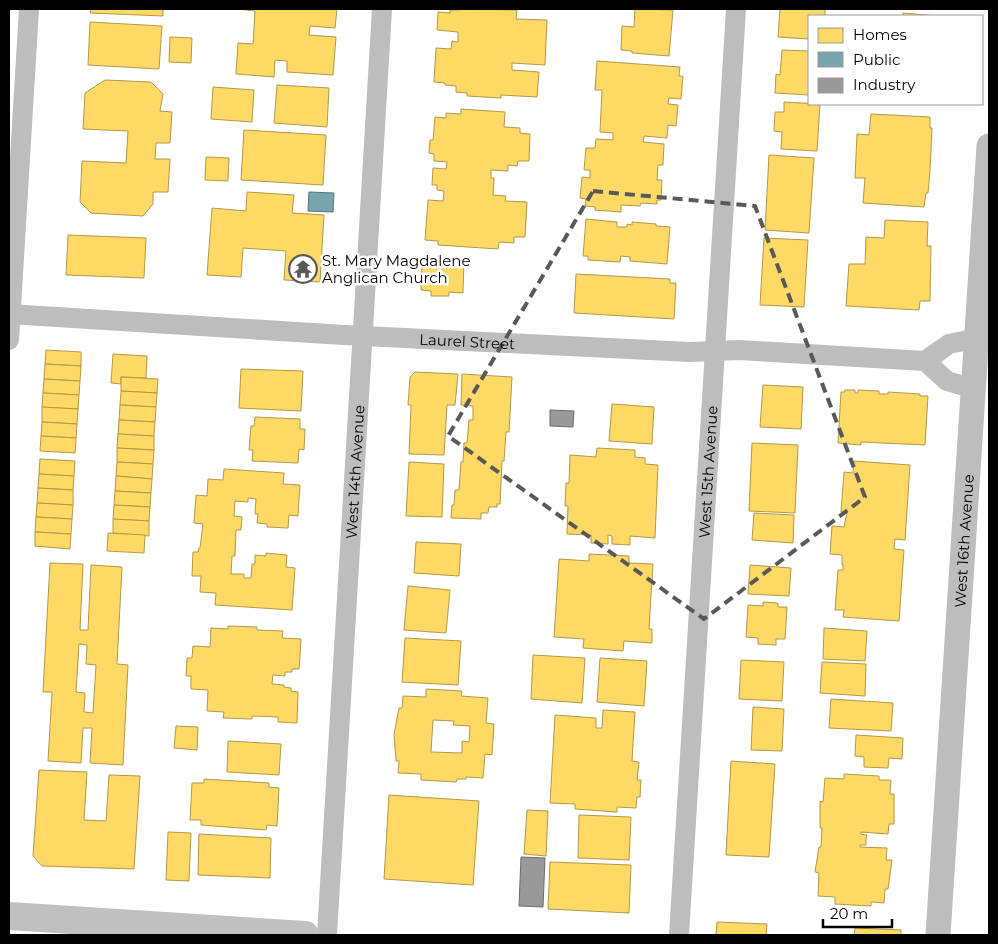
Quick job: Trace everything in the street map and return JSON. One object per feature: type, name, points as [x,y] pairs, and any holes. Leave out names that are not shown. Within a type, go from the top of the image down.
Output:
[{"type":"main road","points":[[9,916],[305,935]]},
{"type":"street","points":[[9,340],[9,314],[29,9]]},
{"type":"street","name":"West 14th Avenue","points":[[327,935],[382,9]]},
{"type":"street","name":"West 15th Avenue","points":[[679,935],[736,9]]},
{"type":"street","name":"West 16th Avenue","points":[[938,935],[974,390],[981,354],[989,146]]},
{"type":"street","name":"Laurel Street","points":[[9,314],[363,336],[690,352],[748,350],[925,361]]},
{"type":"street","points":[[974,390],[947,381],[925,361],[949,344],[981,354]]},
{"type":"highlighted area","points":[[593,191],[755,206],[865,497],[704,619],[448,436]]},
{"type":"building: Homes","points":[[91,9],[163,9],[163,16],[90,13]]},
{"type":"building: Homes","points":[[239,9],[337,9],[335,28],[310,26],[309,35],[336,37],[333,75],[287,72],[287,61],[275,60],[274,77],[236,74],[238,43],[253,44],[255,11]]},
{"type":"building: Homes","points":[[635,9],[673,10],[669,56],[632,53],[632,51],[621,50],[622,26],[634,27]]},
{"type":"building: Homes","points":[[780,9],[825,9],[825,15],[808,15],[808,39],[778,37]]},
{"type":"building: Homes","points":[[450,10],[517,10],[516,19],[547,20],[545,65],[512,63],[512,70],[539,72],[537,97],[501,95],[501,98],[467,96],[467,93],[456,92],[456,86],[434,82],[436,48],[451,49],[452,41],[458,42],[458,32],[437,30],[438,12],[450,13]]},
{"type":"building: Homes","points":[[903,13],[926,15],[903,15]]},
{"type":"building: Homes","points":[[90,22],[162,26],[159,69],[88,65]]},
{"type":"building: Homes","points":[[170,37],[192,38],[191,63],[169,62]]},
{"type":"building: Homes","points":[[782,50],[808,51],[808,95],[775,93],[776,74],[780,75]]},
{"type":"building: Homes","points":[[597,61],[680,67],[679,76],[683,76],[681,99],[669,98],[668,104],[678,105],[676,126],[668,125],[667,138],[644,136],[643,142],[664,144],[663,165],[658,165],[657,180],[662,180],[661,200],[657,200],[657,204],[641,203],[640,206],[621,205],[621,212],[595,210],[595,207],[585,206],[586,199],[580,198],[582,177],[590,178],[590,170],[584,170],[586,148],[595,148],[596,139],[613,140],[613,133],[600,132],[602,90],[595,90]]},
{"type":"building: Homes","points":[[105,80],[151,82],[163,94],[160,111],[172,112],[170,143],[156,143],[155,159],[170,159],[168,192],[153,192],[153,204],[143,216],[91,213],[80,202],[82,161],[126,163],[128,131],[83,129],[85,93]]},
{"type":"building: Homes","points":[[277,85],[329,88],[327,127],[274,123]]},
{"type":"building: Homes","points":[[213,87],[254,90],[252,122],[211,119]]},
{"type":"building: Homes","points":[[784,102],[820,105],[817,151],[781,149],[782,132],[774,131],[775,112],[784,112]]},
{"type":"building: Homes","points":[[461,109],[505,112],[504,127],[520,128],[520,133],[530,134],[529,161],[518,161],[517,166],[508,165],[508,171],[491,170],[491,178],[494,178],[493,195],[506,196],[505,201],[527,202],[525,237],[514,237],[514,243],[499,242],[498,249],[438,245],[438,241],[425,240],[428,200],[443,201],[444,191],[437,190],[437,185],[432,185],[433,168],[446,169],[447,162],[434,161],[434,154],[429,153],[430,140],[433,140],[435,117],[446,118],[446,113],[461,114]]},
{"type":"building: Homes","points":[[871,114],[930,117],[930,128],[932,128],[930,171],[928,193],[926,193],[924,207],[863,203],[865,178],[855,178],[857,134],[869,135]]},
{"type":"building: Homes","points":[[244,130],[326,135],[323,185],[241,180]]},
{"type":"building: Homes","points":[[769,155],[814,158],[809,233],[765,230]]},
{"type":"building: Homes","points":[[206,157],[229,158],[228,181],[205,180]]},
{"type":"building: Homes","points":[[247,192],[294,195],[292,213],[324,215],[320,282],[284,280],[286,251],[243,248],[241,277],[207,275],[212,208],[246,211]]},
{"type":"building: Homes","points":[[586,219],[617,222],[617,227],[627,227],[627,224],[632,225],[632,222],[670,227],[667,264],[630,261],[630,257],[621,256],[620,262],[588,260],[588,256],[583,256]]},
{"type":"building: Homes","points":[[885,220],[928,222],[927,246],[931,246],[930,301],[920,301],[919,310],[846,306],[849,264],[865,264],[866,237],[884,238]]},
{"type":"building: Homes","points":[[68,235],[146,238],[144,278],[66,275]]},
{"type":"building: Homes","points":[[764,238],[808,240],[804,307],[760,305]]},
{"type":"building: Homes","points":[[422,258],[464,260],[463,293],[449,292],[449,296],[431,296],[431,291],[421,290]]},
{"type":"building: Homes","points":[[576,274],[670,279],[670,283],[676,283],[674,319],[574,313]]},
{"type":"building: Homes","points":[[46,350],[81,352],[81,366],[45,364]]},
{"type":"building: Homes","points":[[113,354],[147,356],[146,378],[121,377],[121,384],[111,383]]},
{"type":"building: Homes","points":[[45,364],[81,366],[80,381],[44,379]]},
{"type":"building: Homes","points":[[241,369],[303,371],[301,411],[239,408]]},
{"type":"building: Homes","points":[[415,372],[458,374],[455,405],[447,405],[444,455],[409,454],[411,405],[408,405],[410,377]]},
{"type":"building: Homes","points":[[462,374],[512,377],[509,432],[506,432],[504,461],[502,461],[500,504],[497,504],[497,507],[489,507],[488,513],[481,513],[481,519],[451,518],[455,490],[459,490],[461,462],[463,462],[464,443],[467,443],[469,420],[473,420],[473,406],[461,405]]},
{"type":"building: Homes","points":[[121,377],[158,379],[157,393],[121,391]]},
{"type":"building: Homes","points":[[44,379],[80,381],[79,395],[43,393]]},
{"type":"building: Homes","points":[[763,385],[803,387],[801,429],[760,427]]},
{"type":"building: Homes","points":[[845,390],[855,390],[855,393],[858,393],[858,390],[879,391],[879,394],[888,394],[888,392],[928,396],[925,445],[861,442],[861,445],[838,443],[841,392],[845,392]]},
{"type":"building: Homes","points":[[121,391],[157,393],[156,407],[120,405]]},
{"type":"building: Homes","points":[[43,393],[79,395],[78,409],[42,407]]},
{"type":"building: Homes","points":[[612,404],[654,407],[652,444],[609,441]]},
{"type":"building: Homes","points":[[120,405],[156,407],[155,422],[119,420]]},
{"type":"building: Homes","points":[[42,407],[78,409],[77,424],[42,422]]},
{"type":"building: Homes","points":[[255,417],[300,419],[300,429],[305,429],[304,450],[299,449],[298,463],[252,461],[253,450],[249,450],[251,426],[254,426]]},
{"type":"building: Homes","points":[[119,420],[155,422],[154,436],[118,434]]},
{"type":"building: Homes","points":[[42,422],[77,424],[76,438],[41,436]]},
{"type":"building: Homes","points":[[118,434],[154,436],[154,450],[117,448]]},
{"type":"building: Homes","points":[[41,436],[76,438],[75,453],[40,451]]},
{"type":"building: Homes","points":[[752,443],[798,445],[795,513],[749,511]]},
{"type":"building: Homes","points":[[117,448],[154,450],[153,464],[117,462]]},
{"type":"building: Homes","points":[[597,448],[635,450],[635,457],[645,458],[645,464],[658,465],[655,538],[630,536],[630,545],[612,544],[612,536],[608,535],[608,544],[591,543],[591,535],[567,534],[568,506],[565,506],[566,483],[569,483],[570,455],[596,457]]},
{"type":"building: Homes","points":[[40,459],[75,461],[74,476],[39,474]]},
{"type":"building: Homes","points":[[854,461],[910,465],[905,540],[895,539],[894,549],[904,550],[899,621],[843,617],[844,610],[835,610],[838,570],[843,570],[843,565],[842,555],[830,554],[832,526],[844,527],[847,512],[841,512],[844,472],[853,473]]},
{"type":"building: Homes","points":[[117,462],[153,464],[152,479],[116,476]]},
{"type":"building: Homes","points":[[409,462],[444,464],[442,517],[406,516]]},
{"type":"building: Homes","points":[[224,469],[284,473],[283,484],[300,485],[298,516],[289,515],[288,528],[267,527],[267,524],[257,523],[258,514],[255,514],[256,499],[248,498],[248,502],[235,501],[234,516],[242,517],[241,530],[236,530],[235,556],[232,556],[231,574],[244,574],[244,578],[251,578],[252,564],[255,564],[255,555],[266,556],[266,553],[287,555],[286,567],[295,568],[292,610],[215,605],[216,593],[200,592],[201,576],[192,576],[193,552],[198,552],[200,548],[203,524],[194,523],[196,495],[207,496],[208,479],[223,480]]},
{"type":"building: Homes","points":[[39,474],[74,476],[73,490],[38,488]]},
{"type":"building: Homes","points":[[116,476],[152,479],[151,493],[115,491]]},
{"type":"building: Homes","points":[[38,488],[73,490],[73,505],[37,503]]},
{"type":"building: Homes","points":[[115,491],[151,493],[150,507],[114,505]]},
{"type":"building: Homes","points":[[37,503],[73,505],[72,519],[36,517]]},
{"type":"building: Homes","points":[[114,505],[150,507],[149,521],[113,519]]},
{"type":"building: Homes","points":[[754,513],[794,515],[793,543],[752,540]]},
{"type":"building: Homes","points":[[36,517],[72,519],[71,534],[35,532]]},
{"type":"building: Homes","points":[[113,519],[149,521],[149,536],[113,533]]},
{"type":"building: Homes","points":[[35,532],[71,534],[70,549],[35,546]]},
{"type":"building: Homes","points":[[108,533],[145,535],[144,553],[107,551]]},
{"type":"building: Homes","points":[[416,542],[461,544],[459,576],[414,573]]},
{"type":"building: Homes","points":[[589,554],[629,556],[629,563],[653,564],[649,629],[652,629],[652,643],[624,641],[623,651],[583,648],[584,639],[554,637],[559,559],[589,561]]},
{"type":"building: Homes","points":[[50,563],[83,564],[80,630],[88,630],[91,565],[122,567],[117,664],[128,665],[123,765],[90,763],[92,728],[83,728],[81,763],[48,761],[52,692],[43,692]],"holes":[[[79,644],[87,645],[86,664],[96,665],[93,713],[84,712],[85,693],[76,692]]]},
{"type":"building: Homes","points":[[750,565],[791,568],[789,596],[748,594]]},
{"type":"building: Homes","points":[[408,586],[450,590],[446,633],[404,630]]},
{"type":"building: Homes","points":[[763,602],[778,603],[778,607],[787,607],[785,639],[776,639],[776,645],[758,644],[758,638],[746,637],[748,605],[763,606]]},
{"type":"building: Homes","points":[[228,626],[257,627],[257,630],[283,631],[282,638],[301,639],[299,669],[285,672],[285,676],[273,675],[272,684],[284,685],[284,687],[291,688],[291,691],[298,692],[297,723],[278,722],[278,717],[252,716],[252,719],[223,718],[224,712],[207,711],[208,690],[191,689],[191,676],[186,676],[187,658],[192,658],[193,646],[210,647],[211,628],[228,629]]},
{"type":"building: Homes","points":[[824,628],[867,631],[865,661],[823,659]]},
{"type":"building: Homes","points":[[405,638],[461,641],[458,685],[402,682]]},
{"type":"building: Homes","points":[[533,655],[585,658],[582,703],[531,699]]},
{"type":"building: Homes","points":[[600,658],[647,661],[644,706],[597,702]]},
{"type":"building: Homes","points":[[741,660],[784,662],[782,701],[739,699]]},
{"type":"building: Homes","points":[[822,662],[866,664],[865,696],[820,693]]},
{"type":"building: Homes","points":[[426,689],[462,691],[461,696],[488,698],[486,723],[494,724],[492,755],[485,754],[483,778],[466,777],[466,779],[457,779],[456,782],[421,780],[421,774],[398,773],[399,761],[396,761],[394,734],[399,708],[402,708],[403,696],[426,697]],"holes":[[[433,720],[454,721],[453,725],[470,726],[469,742],[462,741],[462,753],[431,752]]]},
{"type":"building: Homes","points":[[831,699],[893,703],[891,731],[829,728]]},
{"type":"building: Homes","points":[[753,707],[784,709],[782,751],[751,750]]},
{"type":"building: Homes","points":[[603,710],[635,712],[632,761],[639,762],[637,780],[641,780],[640,797],[637,797],[636,808],[617,807],[617,812],[575,809],[575,804],[550,803],[555,715],[596,718],[596,728],[602,728]]},
{"type":"building: Homes","points":[[176,726],[198,727],[197,750],[174,748]]},
{"type":"building: Homes","points":[[856,735],[903,738],[902,759],[889,758],[888,768],[864,767],[864,757],[855,756]]},
{"type":"building: Homes","points":[[228,741],[281,744],[279,775],[227,772]]},
{"type":"building: Homes","points":[[731,761],[775,764],[769,857],[726,855]]},
{"type":"building: Homes","points":[[39,770],[87,772],[84,820],[106,821],[109,775],[140,776],[134,869],[42,866],[33,856]]},
{"type":"building: Homes","points":[[844,774],[879,776],[879,780],[891,780],[890,794],[894,794],[894,824],[889,824],[888,834],[861,832],[861,834],[867,835],[866,845],[860,845],[860,847],[887,848],[886,860],[892,860],[888,889],[885,889],[884,903],[871,902],[871,906],[835,904],[835,897],[818,896],[819,873],[815,872],[819,847],[821,847],[820,801],[823,802],[825,778],[844,779]]},
{"type":"building: Homes","points":[[204,779],[269,783],[269,787],[279,788],[277,826],[267,825],[266,830],[201,825],[201,820],[190,820],[192,783],[204,783]]},
{"type":"building: Homes","points":[[389,795],[479,801],[473,885],[384,879]]},
{"type":"building: Homes","points":[[527,810],[548,811],[546,856],[524,854]]},
{"type":"building: Homes","points":[[579,815],[631,817],[629,860],[578,858]]},
{"type":"building: Homes","points":[[168,832],[191,833],[189,881],[166,880]]},
{"type":"building: Homes","points":[[199,834],[271,838],[270,878],[198,875]]},
{"type":"building: Homes","points":[[550,862],[631,865],[629,913],[548,909]]},
{"type":"building: Homes","points":[[717,922],[767,924],[766,935],[716,935]]},
{"type":"building: Homes","points":[[855,928],[901,930],[901,935],[854,935]]},
{"type":"building: Public","points":[[309,192],[334,193],[333,212],[308,211]]},
{"type":"building: Industry","points":[[550,410],[574,411],[573,427],[550,426]]},
{"type":"building: Industry","points":[[521,857],[545,858],[543,907],[519,906]]},
{"type":"place","name":"St. Mary Magdalene Anglican Church","points":[[303,269]]}]
